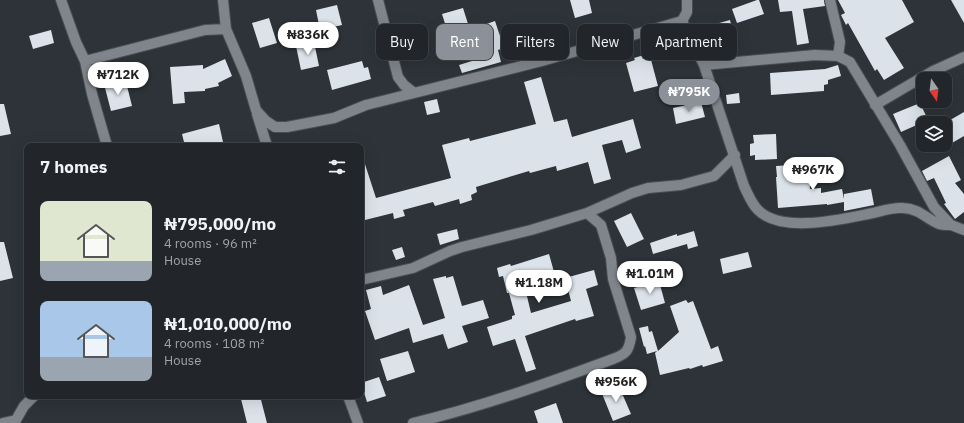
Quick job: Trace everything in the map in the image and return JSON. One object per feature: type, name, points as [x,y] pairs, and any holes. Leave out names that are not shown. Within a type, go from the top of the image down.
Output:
[{"type":"street","points":[[61,0],[85,62],[92,94],[106,143]]},
{"type":"street","points":[[222,0],[226,29],[246,76],[266,143]]},
{"type":"street","points":[[378,0],[398,77],[404,85],[414,93]]},
{"type":"street","points":[[256,110],[266,121],[275,127],[287,128],[334,118],[366,105],[542,61],[682,21],[687,12],[687,0]]},
{"type":"street","points":[[830,0],[840,42],[838,56]]},
{"type":"street","points":[[682,21],[704,65],[744,186],[751,201],[758,210],[771,219],[785,222],[812,222],[902,208],[921,212],[939,224],[951,225],[964,230]]},
{"type":"street","points":[[85,62],[205,30],[226,29]]},
{"type":"street","points":[[704,65],[815,56],[838,56],[850,62],[900,145],[934,207],[951,225]]},
{"type":"street","points":[[875,105],[932,71],[964,57]]},
{"type":"street","points":[[364,279],[413,268],[462,247],[525,232],[587,213],[632,193],[648,188],[681,184],[714,176],[735,155]]},
{"type":"street","points":[[414,423],[438,420],[614,359],[626,352],[630,346],[631,337],[613,279],[611,258],[601,225],[587,213]]},
{"type":"street","points":[[4,423],[18,421],[24,406],[31,399]]},
{"type":"street","points":[[349,399],[358,423]]},
{"type":"building","points":[[570,0],[589,0],[592,13],[575,18]]},
{"type":"building","points":[[759,0],[764,14],[737,23],[732,9]]},
{"type":"building","points":[[778,0],[824,0],[825,6],[803,9],[809,43],[797,45],[792,11],[780,12]]},
{"type":"building","points":[[838,0],[902,0],[914,22],[885,38],[904,68],[884,80],[877,69],[875,71],[848,23],[846,25],[841,15],[845,13]]},
{"type":"building","points":[[951,0],[964,0],[964,23]]},
{"type":"building","points":[[337,5],[342,25],[320,30],[316,10]]},
{"type":"building","points":[[463,8],[468,24],[445,24],[442,14]]},
{"type":"building","points":[[269,18],[277,43],[260,48],[252,23]]},
{"type":"building","points":[[730,20],[731,24],[716,24]]},
{"type":"building","points":[[495,21],[501,39],[501,49],[498,50],[501,62],[462,73],[459,65],[475,60],[493,60],[493,24],[486,24]]},
{"type":"building","points":[[51,30],[54,43],[33,49],[29,36]]},
{"type":"building","points":[[314,42],[319,66],[301,70],[296,46]]},
{"type":"building","points":[[641,56],[641,60],[651,60],[658,86],[634,92],[626,63],[635,60],[634,58]]},
{"type":"building","points":[[225,59],[232,76],[218,83],[219,86],[205,89],[205,91],[184,92],[185,103],[173,104],[170,67],[203,65],[203,69]]},
{"type":"building","points":[[362,61],[364,68],[368,67],[371,79],[332,90],[327,70]]},
{"type":"building","points":[[838,65],[841,76],[828,80],[828,84],[824,85],[824,91],[771,95],[770,73],[825,69]]},
{"type":"building","points":[[541,77],[554,122],[567,119],[572,137],[633,119],[641,148],[626,153],[622,140],[602,145],[611,179],[594,184],[588,162],[557,171],[556,166],[530,173],[529,171],[476,187],[477,192],[471,195],[472,200],[460,204],[459,199],[435,206],[433,202],[403,210],[405,216],[394,219],[393,213],[365,220],[364,161],[376,198],[451,178],[442,145],[469,138],[470,141],[536,124],[524,82]]},
{"type":"building","points":[[114,81],[115,85],[126,82],[132,106],[111,111],[104,84]]},
{"type":"building","points":[[739,93],[740,103],[727,104],[726,95]]},
{"type":"building","points":[[437,99],[440,112],[427,115],[424,102]]},
{"type":"building","points":[[701,102],[705,117],[676,124],[673,108]]},
{"type":"building","points":[[0,104],[4,104],[11,134],[0,136]]},
{"type":"building","points":[[916,105],[916,108],[922,108],[926,116],[916,116],[916,125],[901,132],[893,114]]},
{"type":"building","points":[[964,112],[964,136],[952,143],[952,119]]},
{"type":"building","points":[[219,124],[223,142],[184,143],[182,134]]},
{"type":"building","points":[[776,134],[777,159],[755,160],[755,155],[750,156],[750,144],[754,143],[753,135]]},
{"type":"building","points":[[949,156],[961,180],[955,183],[964,194],[964,212],[955,219],[944,204],[946,203],[934,178],[927,181],[922,171]]},
{"type":"building","points":[[809,164],[810,189],[821,188],[821,193],[842,189],[844,199],[844,194],[871,189],[874,205],[844,211],[844,202],[827,205],[778,208],[776,166]]},
{"type":"building","points":[[631,213],[644,239],[627,247],[614,221]]},
{"type":"building","points":[[457,229],[459,239],[440,245],[437,234]]},
{"type":"building","points":[[694,231],[698,246],[688,249],[687,244],[653,254],[650,243],[677,234],[677,236]]},
{"type":"building","points":[[0,242],[4,242],[13,278],[0,281]]},
{"type":"building","points":[[402,247],[405,257],[396,260],[392,250]]},
{"type":"building","points":[[748,252],[752,267],[723,274],[720,259]]},
{"type":"building","points":[[549,254],[556,279],[525,288],[531,313],[571,301],[565,278],[594,270],[598,285],[586,289],[594,316],[576,321],[575,319],[525,336],[536,369],[526,372],[515,339],[493,346],[487,327],[512,319],[512,316],[515,315],[503,276],[499,277],[497,268],[510,264],[511,266]]},
{"type":"building","points":[[446,276],[446,278],[453,276],[462,306],[483,300],[489,318],[462,326],[468,342],[448,349],[443,334],[413,343],[409,328],[375,340],[365,311],[371,309],[366,290],[381,286],[383,295],[409,285],[423,325],[445,318],[433,279]]},
{"type":"building","points":[[659,281],[665,303],[641,310],[634,288]]},
{"type":"building","points":[[686,300],[688,303],[693,301],[711,349],[718,346],[723,361],[703,367],[702,365],[660,375],[655,353],[657,351],[647,354],[639,328],[648,326],[649,332],[652,331],[658,351],[679,332],[670,306]]},
{"type":"building","points":[[408,351],[415,372],[387,381],[380,359]]},
{"type":"building","points":[[379,377],[386,396],[367,402],[364,392],[364,382]]},
{"type":"building","points":[[618,384],[631,414],[613,421],[601,391]]},
{"type":"building","points":[[241,399],[261,399],[267,423],[247,423]]},
{"type":"building","points":[[556,403],[563,423],[538,423],[534,411]]}]
